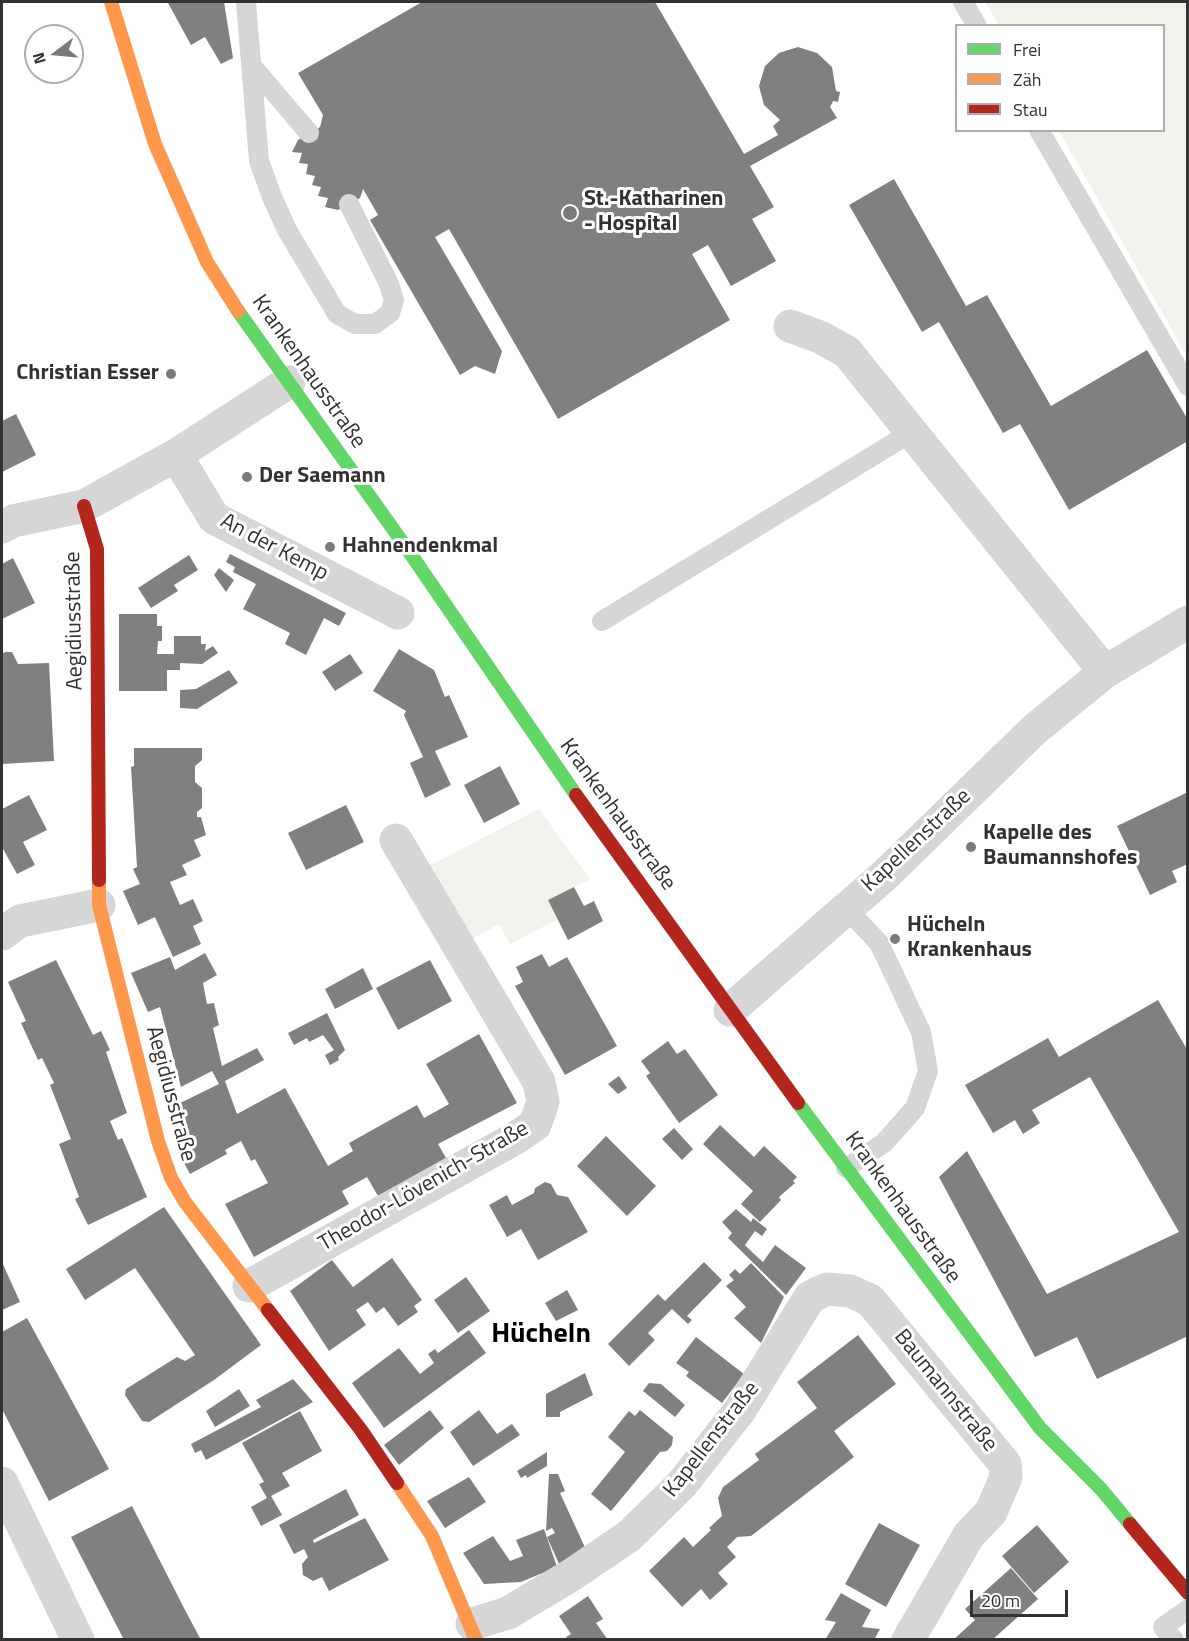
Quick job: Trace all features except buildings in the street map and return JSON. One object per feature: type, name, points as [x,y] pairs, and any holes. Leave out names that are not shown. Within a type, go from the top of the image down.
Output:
[{"type":"street","name":"Krankenhausstraße","points":[[111,2],[155,144],[207,262],[551,760],[846,1168],[1040,1428],[1101,1489],[1188,1593]]},
{"type":"street","points":[[790,326],[820,337],[847,352],[1104,672]]},
{"type":"street","points":[[2,527],[13,521],[84,506],[176,456],[289,382]]},
{"type":"street","name":"An der Kemp","points":[[176,456],[214,518],[398,613]]},
{"type":"street","name":"Aegidiusstraße","points":[[84,506],[97,549],[99,905],[158,1141],[171,1178],[185,1202],[361,1430],[432,1536],[474,1632]]},
{"type":"street","name":"Kapellenstraße","points":[[730,1010],[845,907],[885,875],[1035,729],[1104,672],[1188,622]]},
{"type":"street","name":"Theodor-Lövenich-Straße","points":[[249,1286],[535,1125],[543,1102],[539,1082],[396,840]]},
{"type":"street","points":[[2,934],[20,921],[99,905]]},
{"type":"street","name":"Kapellenstraße","points":[[474,1632],[570,1576],[629,1536],[682,1484],[740,1410],[810,1297],[827,1289],[850,1291],[870,1300]]},
{"type":"street","name":"Baumannstraße","points":[[870,1300],[1005,1464],[1006,1478],[991,1512],[969,1535],[908,1640]]},
{"type":"street","points":[[2,1483],[78,1640]]},
{"type":"lane","points":[[246,2],[259,161],[287,230],[337,314],[355,324],[375,324],[390,313],[394,300],[389,284],[349,204]]},
{"type":"lane","points":[[963,2],[976,24]]},
{"type":"lane","points":[[250,65],[309,133]]},
{"type":"lane","points":[[1040,132],[1188,386]]},
{"type":"lane","points":[[602,621],[912,432]]},
{"type":"lane","points":[[845,907],[879,943],[921,1032],[928,1071],[915,1108],[884,1143],[846,1168]]},
{"type":"lane","points":[[1174,1640],[1163,1627],[1188,1609]]},
{"type":"shaded area","points":[[985,2],[1187,2],[1187,356],[1060,132],[1165,132],[1165,24],[998,24]]},
{"type":"shaded area","points":[[539,809],[590,879],[548,900],[558,919],[510,944],[499,924],[470,940],[423,869]]},
{"type":"traffic: fast","points":[[238,311],[408,550],[576,795]]},
{"type":"traffic: fast","points":[[798,1103],[1040,1428],[1101,1489],[1130,1524]]},
{"type":"traffic: slow","points":[[111,2],[155,144],[207,262],[238,311]]},
{"type":"traffic: slow","points":[[99,880],[99,905],[158,1141],[171,1178],[185,1202],[268,1310]]},
{"type":"traffic: slow","points":[[397,1483],[432,1536],[476,1640]]},
{"type":"traffic: jam","points":[[84,506],[97,549],[99,880]]},
{"type":"traffic: jam","points":[[576,795],[798,1103]]},
{"type":"traffic: jam","points":[[268,1310],[361,1430],[397,1483]]},
{"type":"traffic: jam","points":[[1130,1524],[1188,1593]]},
{"type":"place","name":"St.-Katharinen - Hospital","points":[[570,213]]},
{"type":"place","name":"Christian Esser","points":[[171,374]]},
{"type":"place","name":"Der Saemann","points":[[247,477]]},
{"type":"place","name":"Hahnendenkmal","points":[[330,547]]},
{"type":"place","name":"Kapelle des Baumannshofes","points":[[971,847]]},
{"type":"place","name":"Hücheln Krankenhaus","points":[[895,939]]},
{"type":"district","name":"Hücheln","points":[[541,1335]]}]
